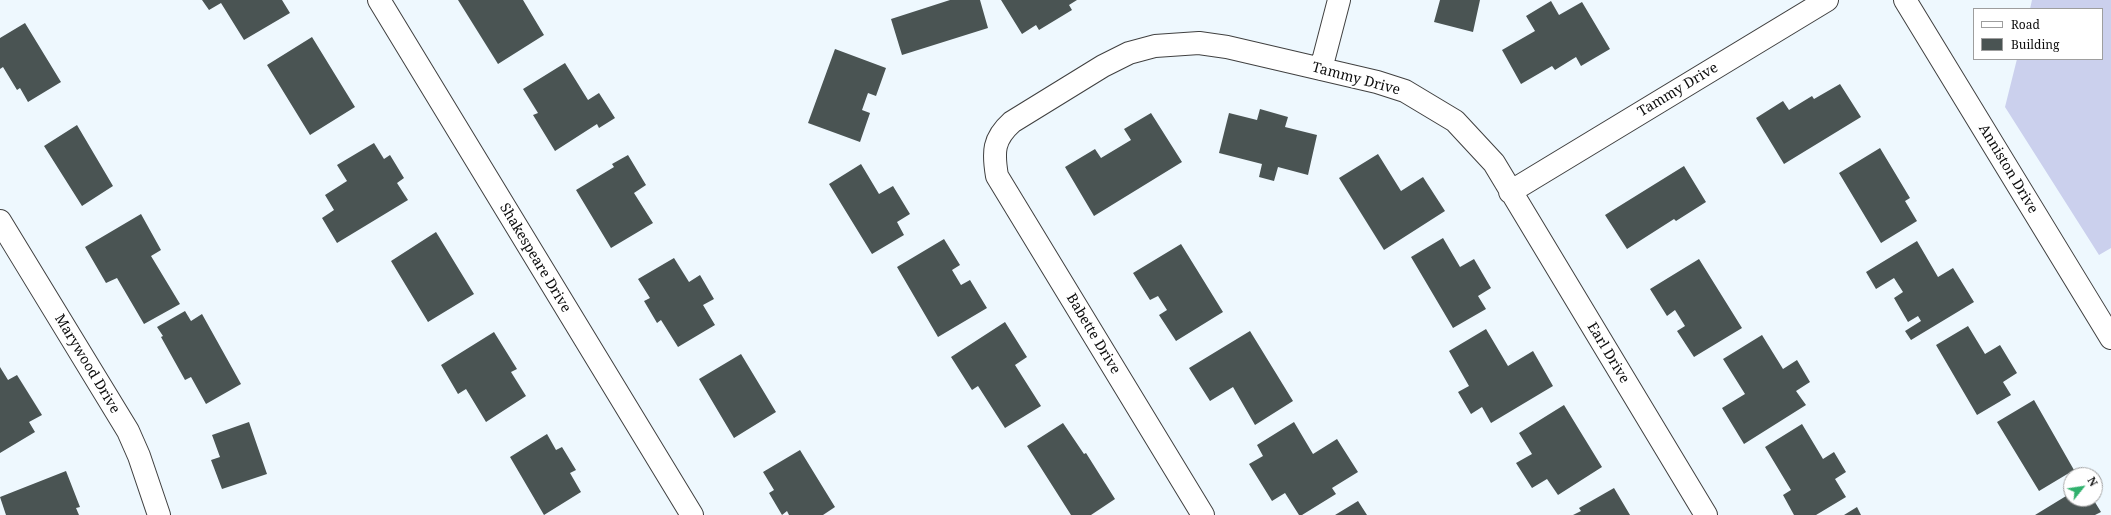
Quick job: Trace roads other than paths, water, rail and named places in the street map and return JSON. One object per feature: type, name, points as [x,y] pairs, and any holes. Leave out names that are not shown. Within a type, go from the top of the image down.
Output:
[{"type":"street","name":"Shakespeare Drive","points":[[379,0],[692,515]]},
{"type":"street","points":[[1321,69],[1339,0]]},
{"type":"street","name":"Tammy Drive","points":[[995,150],[1002,132],[1012,122],[1103,66],[1142,49],[1184,43],[1213,44],[1377,82],[1405,91],[1430,104],[1455,121],[1494,163],[1510,192],[1827,0]]},
{"type":"street","name":"Anniston Drive","points":[[1905,0],[2111,338]]},
{"type":"street","name":"Babette Drive","points":[[995,150],[994,157],[997,176],[1203,515]]},
{"type":"street","name":"Earl Drive","points":[[1510,192],[1706,515]]},
{"type":"street","name":"Marywood Drive","points":[[0,221],[128,431],[139,456],[158,515]]}]
